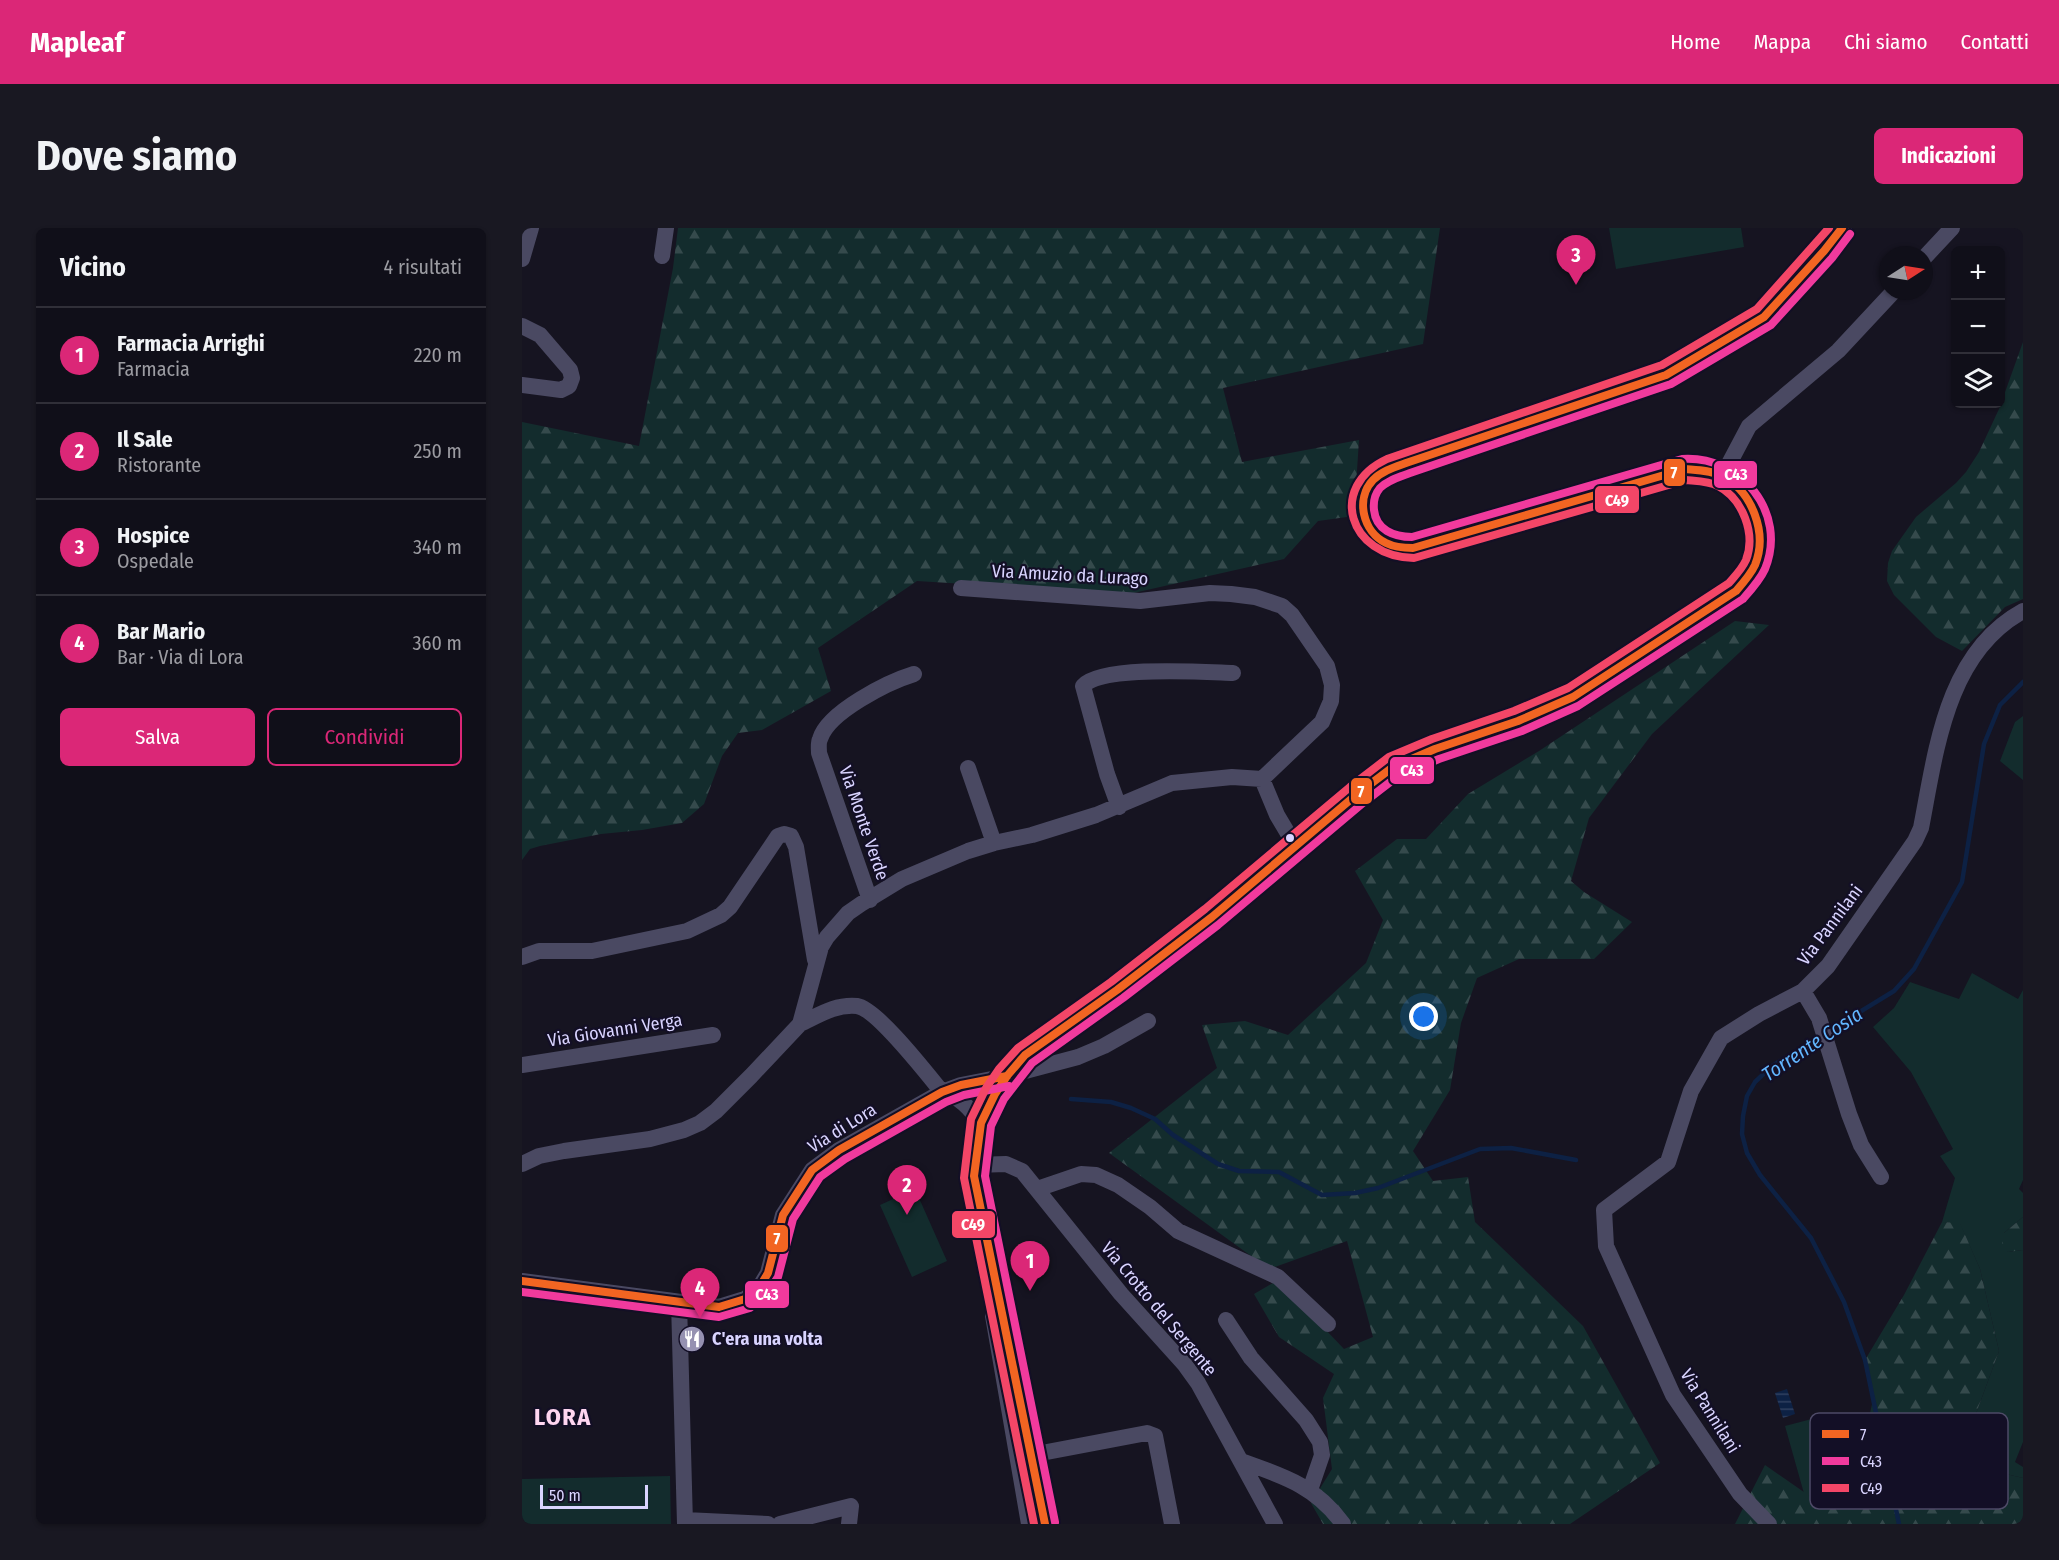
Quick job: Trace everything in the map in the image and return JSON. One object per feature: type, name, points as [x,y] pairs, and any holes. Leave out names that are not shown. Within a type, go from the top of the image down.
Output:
[{"type":"main road","points":[[1045,1524],[974,1176],[981,1124],[1006,1076],[1025,1055],[1117,990],[1202,925],[1356,795],[1393,768],[1435,749],[1518,721],[1573,697],[1736,591],[1749,577],[1756,563],[1759,531],[1754,512],[1746,496],[1735,485],[1706,471],[1685,470],[1413,548],[1400,548],[1387,544],[1375,537],[1368,529],[1363,515],[1366,490],[1380,474],[1392,468],[1666,375],[1764,318],[1842,228]]},
{"type":"street","points":[[522,259],[531,228]]},
{"type":"street","points":[[662,256],[666,228]]},
{"type":"street","points":[[1933,248],[1952,228]]},
{"type":"street","points":[[1722,477],[1749,426],[1838,351],[1886,300]]},
{"type":"street","points":[[522,326],[540,335],[570,370],[572,378],[569,386],[561,390],[522,385]]},
{"type":"street","name":"Via Amuzio da Lurago","points":[[961,588],[1140,601],[1210,593],[1231,594],[1270,601],[1282,606],[1292,615],[1327,666],[1331,677],[1331,701],[1322,722],[1262,779]]},
{"type":"street","name":"Via Pannilani","points":[[1769,1524],[1740,1494],[1673,1395],[1606,1246],[1604,1210],[1668,1162],[1691,1091],[1721,1038],[1759,1014],[1803,991],[1828,966],[1915,841],[1921,828],[1944,719],[1957,685],[1986,639],[2009,619],[2023,611]]},
{"type":"street","points":[[1119,807],[1107,774],[1083,686],[1096,678],[1143,672],[1233,673]]},
{"type":"street","name":"Via Monte Verde","points":[[914,674],[893,681],[837,714],[820,738],[819,753],[870,900],[902,879],[968,850],[1032,835],[1119,807],[1172,783],[1232,777],[1262,779]]},
{"type":"street","points":[[968,768],[994,843]]},
{"type":"street","points":[[1262,779],[1296,847]]},
{"type":"street","points":[[522,957],[539,951],[592,951],[687,931],[721,915],[730,907],[778,836],[784,834],[790,836],[796,847],[815,963]]},
{"type":"street","points":[[800,1024],[815,963],[827,937],[848,914],[870,900]]},
{"type":"street","points":[[1803,991],[1820,1018],[1849,1114],[1861,1145],[1881,1177]]},
{"type":"street","points":[[522,1164],[539,1156],[564,1151],[650,1139],[700,1123],[716,1111],[800,1024],[833,1007],[860,1006],[885,1026],[942,1092],[953,1095],[969,1107],[981,1124]]},
{"type":"street","name":"Via di Lora","points":[[522,1281],[719,1307],[745,1299],[759,1288],[768,1273],[783,1215],[812,1170],[839,1150],[942,1092],[961,1085],[1078,1057],[1148,1022]]},
{"type":"street","name":"Via Giovanni Verga","points":[[522,1065],[713,1035]]},
{"type":"street","name":"Via Crotto del Sergente","points":[[975,1165],[1006,1164],[1022,1171],[1121,1294],[1185,1365],[1198,1383],[1275,1524]]},
{"type":"street","points":[[1037,1189],[1082,1174],[1096,1175],[1118,1185],[1150,1207],[1178,1231],[1278,1277],[1328,1324]]},
{"type":"street","points":[[679,1302],[685,1522],[768,1524]]},
{"type":"street","points":[[1002,1309],[993,1316],[1029,1524]]},
{"type":"street","points":[[1226,1320],[1251,1358],[1306,1420],[1320,1442],[1322,1455],[1310,1491]]},
{"type":"street","points":[[1031,1455],[1147,1433],[1155,1436],[1172,1524]]},
{"type":"street","points":[[1241,1461],[1305,1487],[1332,1508],[1343,1524]]},
{"type":"street","points":[[780,1524],[851,1506],[849,1524]]},
{"type":"green space","points":[[678,228],[1440,228],[1423,344],[1223,388],[1242,462],[1359,440],[1354,516],[1318,521],[1284,559],[1129,594],[917,581],[818,648],[831,691],[762,730],[738,733],[722,756],[704,804],[682,823],[601,834],[540,846],[530,849],[522,860],[522,422],[639,446],[673,268]]},
{"type":"green space","points":[[1609,228],[1741,228],[1744,247],[1616,269]]},
{"type":"green space","points":[[2023,342],[2023,599],[2005,607],[1962,651],[1936,637],[1894,595],[1887,581],[1888,563],[1892,551],[1916,517],[1966,472],[1979,452],[1999,408],[2005,408],[2005,392]]},
{"type":"green space","points":[[1735,621],[1769,625],[1652,734],[1589,818],[1571,881],[1584,892],[1632,922],[1594,959],[1519,959],[1477,978],[1461,1023],[1450,1090],[1413,1151],[1433,1181],[1468,1177],[1475,1222],[1583,1326],[1660,1463],[1570,1524],[1323,1524],[1311,1503],[1332,1469],[1323,1398],[1334,1374],[1279,1337],[1254,1294],[1278,1280],[1344,1349],[1373,1337],[1347,1241],[1269,1269],[1109,1153],[1217,1068],[1202,1025],[1245,1021],[1288,1035],[1366,963],[1383,920],[1355,871],[1397,839],[1426,839],[1468,794],[1539,751]]},
{"type":"green space","points":[[2023,716],[2023,780],[2000,761],[2015,722]]},
{"type":"green space","points":[[1972,973],[2018,999],[2023,990],[2023,1180],[2019,1189],[2023,1193],[2023,1217],[2004,1233],[2008,1252],[2023,1250],[2023,1442],[2015,1462],[2023,1467],[2023,1478],[2008,1475],[2008,1413],[1976,1413],[1999,1351],[1980,1269],[1960,1224],[1942,1222],[1955,1178],[1940,1156],[1953,1149],[1911,1072],[1873,1027],[1894,1008],[1910,982],[1959,999]]},
{"type":"green space","points":[[915,1189],[947,1261],[912,1277],[880,1205]]},
{"type":"green space","points":[[2023,1217],[2023,1250],[2008,1252],[2002,1244],[2004,1233]]},
{"type":"green space","points":[[1942,1222],[1960,1223],[1980,1269],[1999,1351],[1976,1413],[1870,1413],[1874,1395],[1865,1360],[1904,1295]]},
{"type":"green space","points":[[1810,1419],[1810,1496],[1805,1497],[1785,1426]]},
{"type":"green space","points":[[1765,1465],[1810,1496],[1810,1509],[2008,1509],[2008,1475],[2023,1478],[2023,1524],[1735,1524]]},
{"type":"green space","points":[[670,1476],[671,1524],[522,1524],[522,1479]]},
{"type":"water","points":[[1787,1389],[1795,1414],[1783,1418],[1775,1393]]},
{"type":"waterway","name":"Torrente Cosia","points":[[1827,1032],[1894,991],[1914,969],[1962,882],[1984,744],[2000,705],[2023,682]]},
{"type":"waterway","name":"Torrente Cosia","points":[[1820,1037],[1772,1066],[1755,1082],[1747,1096],[1742,1134],[1747,1153],[1760,1175],[1811,1238],[1844,1302],[1865,1360],[1876,1413]]},
{"type":"waterway","points":[[1071,1099],[1111,1102],[1131,1108],[1155,1119],[1173,1135],[1218,1164],[1239,1171],[1279,1172],[1322,1195],[1355,1193],[1378,1188],[1480,1149],[1511,1148],[1576,1160]]},
{"type":"waterway","name":"Torrente Cosia","points":[[1896,1509],[1899,1524]]},
{"type":"transit line","name":"C49","points":[[1034,1524],[964,1178],[971,1119],[986,1088],[1018,1048],[1111,982],[1205,909],[1389,757],[1432,739],[1514,711],[1568,688],[1729,583],[1746,560],[1749,550],[1748,529],[1745,518],[1734,499],[1718,486],[1707,482],[1686,480],[1414,558],[1392,555],[1374,546],[1361,534],[1354,519],[1352,502],[1357,486],[1368,471],[1387,459],[1662,365],[1757,309],[1829,228]]},
{"type":"transit line","name":"7","points":[[1045,1524],[974,1176],[981,1123],[1007,1076],[1025,1055],[1117,990],[1212,917],[1356,795],[1393,767],[1435,749],[1518,721],[1573,697],[1736,591],[1755,565],[1759,553],[1758,527],[1749,502],[1733,483],[1709,471],[1685,469],[1413,548],[1389,544],[1378,538],[1372,531],[1364,514],[1364,496],[1367,488],[1377,477],[1397,466],[1666,375],[1764,317],[1842,228]]},
{"type":"transit line","name":"C43","points":[[1055,1522],[985,1176],[991,1126],[1004,1099],[1032,1063],[1123,998],[1218,925],[1398,776],[1439,759],[1522,731],[1578,706],[1743,599],[1763,573],[1770,548],[1770,528],[1764,509],[1754,492],[1740,477],[1723,467],[1703,460],[1682,459],[1412,537],[1393,534],[1378,523],[1374,507],[1378,490],[1402,476],[1671,384],[1771,325],[1832,258],[1850,234]]},
{"type":"transit line","name":"7","points":[[522,1281],[719,1307],[745,1299],[759,1288],[768,1273],[783,1215],[812,1170],[839,1150],[942,1092],[961,1085],[1007,1076]]},
{"type":"transit line","name":"C43","points":[[522,1292],[719,1317],[750,1308],[767,1294],[778,1277],[793,1219],[820,1177],[845,1159],[946,1102],[964,1095],[1009,1086]]},
{"type":"place","name":"Hospice","points":[[1576,285]]},
{"type":"place","name":"Il Sale","points":[[907,1215]]},
{"type":"place","name":"Farmacia Arrighi","points":[[1030,1291]]},
{"type":"place","name":"Bar Mario","points":[[700,1318]]},
{"type":"place","name":"C'era una volta","points":[[692,1339]]},
{"type":"district","name":"LORA","points":[[563,1417]]}]
